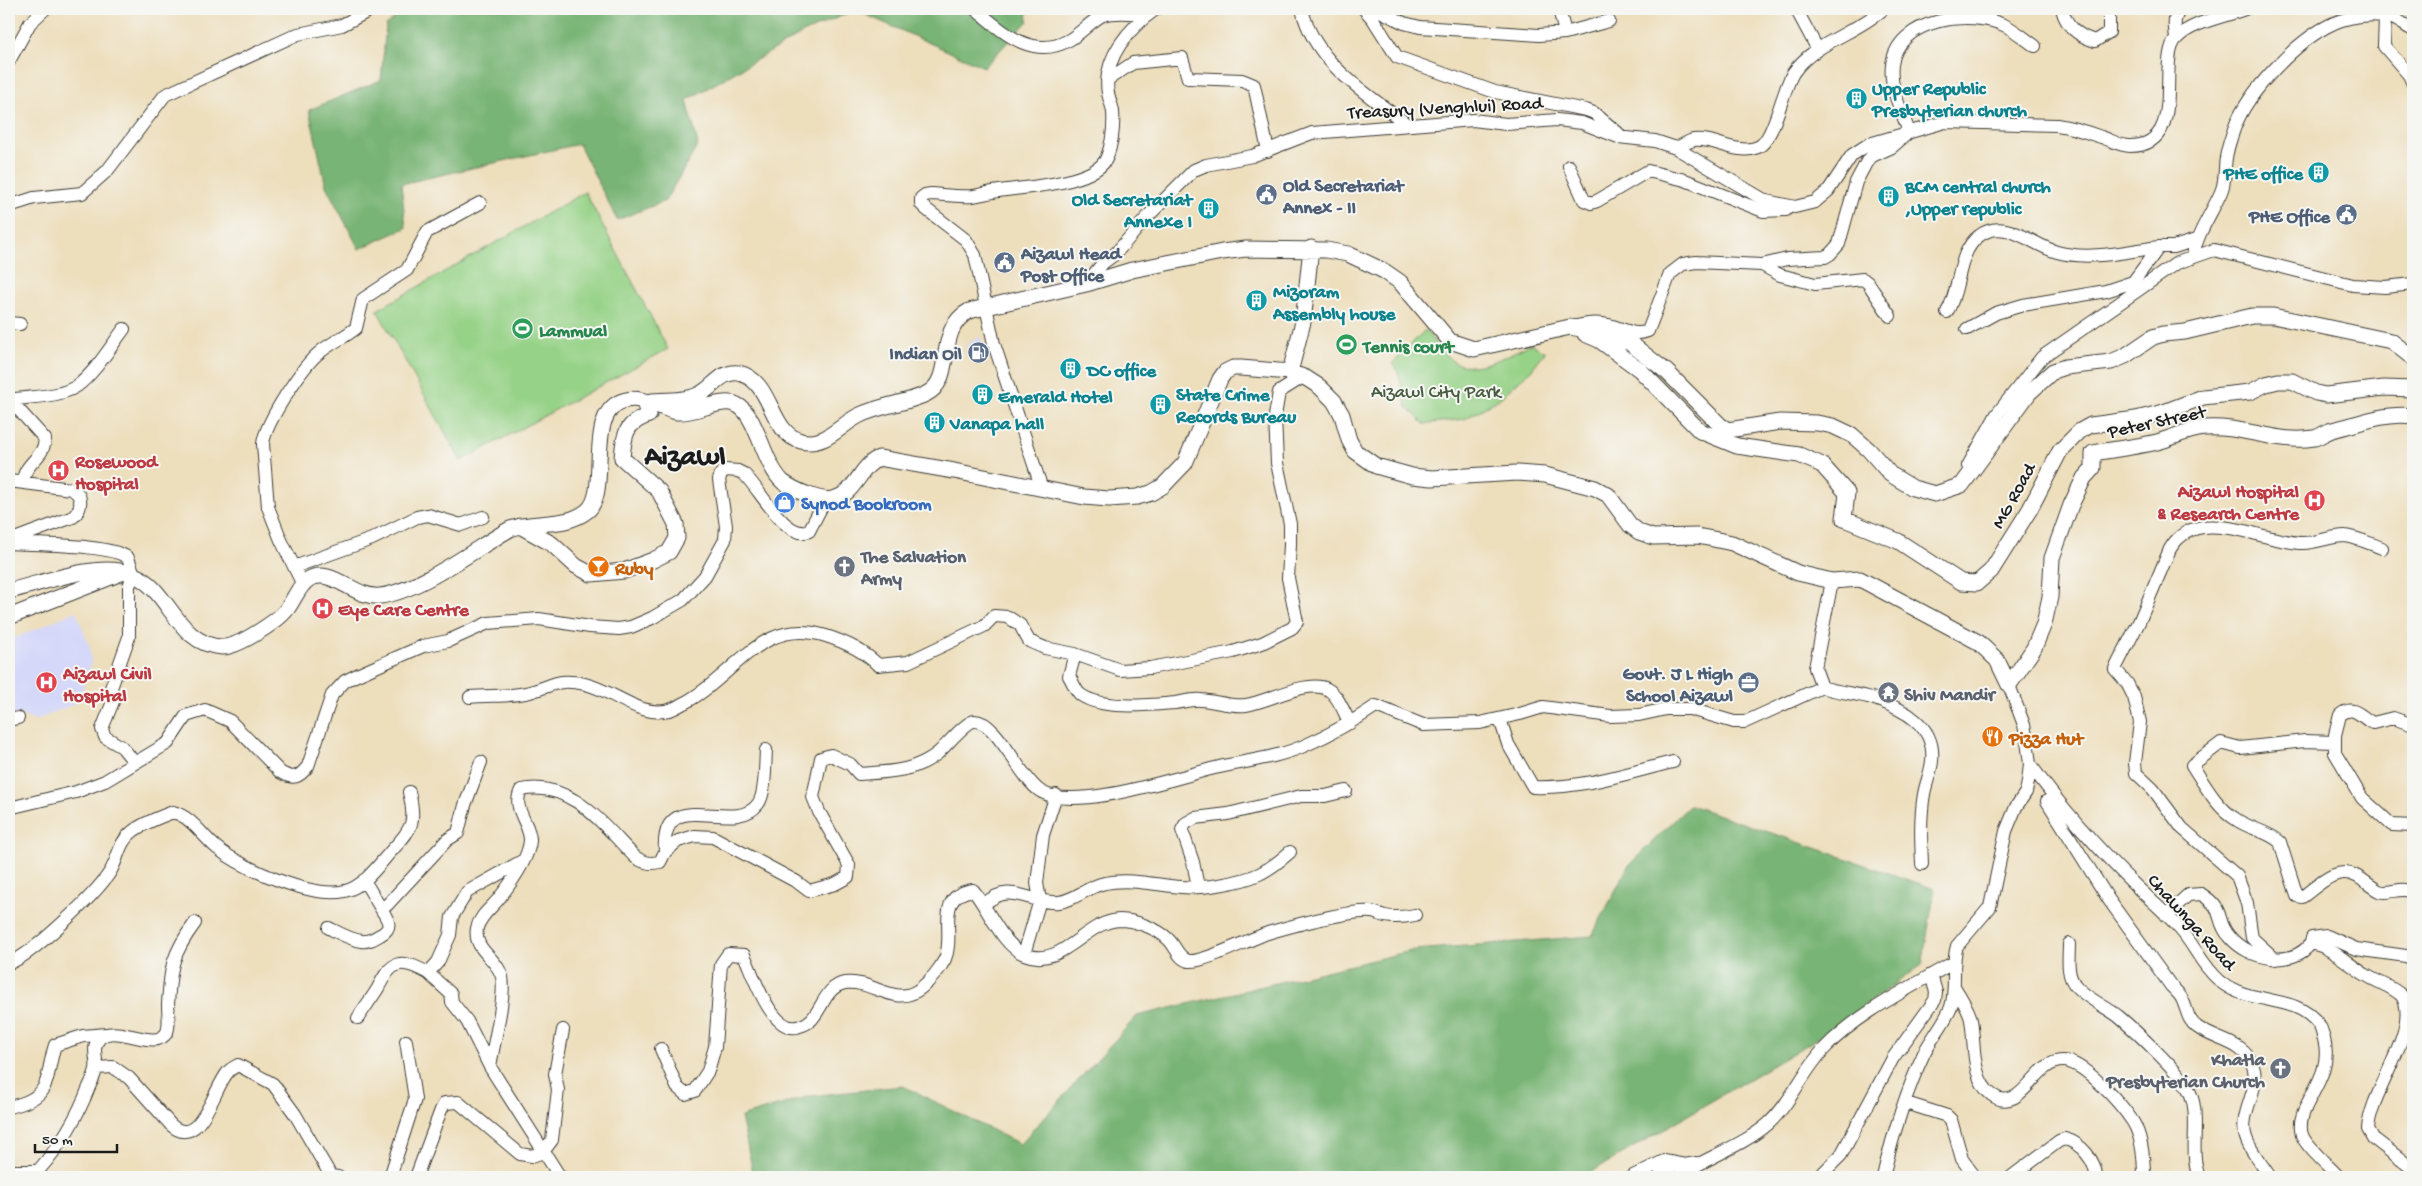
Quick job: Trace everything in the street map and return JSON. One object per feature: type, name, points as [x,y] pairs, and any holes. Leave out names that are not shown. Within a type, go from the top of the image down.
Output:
[{"type":"main road","points":[[643,401],[692,397],[709,389],[723,376],[738,373],[745,376],[761,389],[780,424],[792,437],[808,442],[824,440],[860,415],[933,390],[940,378],[946,342],[953,324],[962,314],[986,306],[1086,284],[1132,270],[1246,249],[1311,248],[1348,254],[1384,271],[1400,282],[1450,341],[1474,350],[1570,327],[1608,334],[1630,343],[1667,372],[1720,425],[1728,430],[1780,422],[1817,423],[1833,426],[1852,435],[1870,450],[1890,474],[1913,488],[1935,494],[1953,490],[1962,485],[2029,393],[2053,371],[2064,367],[2111,362],[2125,356],[2153,337],[2163,334],[2185,332],[2252,316],[2273,316],[2391,341],[2413,358]]},
{"type":"main road","points":[[1296,374],[1311,248]]},
{"type":"main road","name":"MG Road","points":[[1570,327],[1598,340],[1640,370],[1700,431],[1738,446],[1798,455],[1822,465],[1847,492],[1844,518],[1898,542],[1961,582],[1969,584],[1977,583],[1991,571],[2030,509],[2060,450],[2080,431],[2091,426],[2136,419],[2164,412],[2203,397],[2250,392],[2266,384],[2278,381],[2292,381],[2316,393],[2326,395],[2384,388],[2413,389]]},
{"type":"main road","points":[[9,592],[101,570],[128,574],[149,585],[185,630],[210,645],[224,647],[248,638],[285,612],[308,580],[321,576],[338,581],[358,593],[377,597],[388,595],[440,572],[477,548],[520,526],[567,521],[588,511],[596,496],[601,435],[606,418],[618,403],[631,399],[678,412],[690,412],[723,403],[738,405],[751,419],[761,448],[782,481],[797,490],[824,500],[842,496],[852,488],[870,464],[879,458],[954,470],[1084,497],[1109,499],[1136,497],[1151,493],[1172,478],[1185,463],[1220,379],[1225,372],[1232,368],[1241,368],[1296,374],[1320,387],[1334,401],[1342,415],[1349,440],[1355,451],[1376,466],[1412,476],[1432,478],[1517,473],[1545,475],[1595,488],[1608,495],[1630,525],[1639,532],[1653,537],[1697,536],[1713,539],[1732,543],[1798,573],[1832,581],[1860,579],[1978,642],[1997,660],[2009,685]]},
{"type":"main road","points":[[520,526],[552,544],[576,566],[591,574],[624,571],[669,552],[677,538],[676,524],[659,491],[622,458],[624,435],[636,419],[649,415],[643,401]]},
{"type":"main road","name":"Peter Street","points":[[2009,685],[2029,656],[2041,631],[2050,597],[2052,558],[2071,505],[2084,478],[2093,468],[2093,453],[2159,441],[2204,428],[2234,429],[2280,438],[2302,439],[2316,438],[2329,431],[2382,416],[2393,414],[2413,416]]},
{"type":"main road","points":[[9,618],[128,574]]},
{"type":"street","points":[[9,61],[30,23],[45,9]]},
{"type":"street","points":[[9,206],[34,198],[82,193],[107,171],[165,95],[298,34],[342,25],[372,9]]},
{"type":"street","points":[[975,9],[1019,43],[1035,47],[1052,46],[1069,40],[1104,15],[1153,11]]},
{"type":"street","points":[[1302,9],[1305,22],[1323,53],[1347,79],[1408,125]]},
{"type":"street","points":[[1364,9],[1373,19],[1397,57],[1495,92],[1586,110],[1594,113],[1624,138]]},
{"type":"street","points":[[1376,9],[1404,23],[1420,27],[1519,34],[1565,33],[1609,21]]},
{"type":"street","points":[[1559,9],[1565,33]]},
{"type":"street","points":[[1796,9],[1818,50]]},
{"type":"street","points":[[1676,148],[1694,140],[1743,149],[1758,147],[1769,137],[1779,104],[1793,74],[1801,64],[1818,50],[1883,9]]},
{"type":"street","points":[[2062,9],[2068,25],[2084,38],[2095,40],[2109,32],[2109,9]]},
{"type":"street","points":[[2176,39],[2174,21],[2181,9]]},
{"type":"street","points":[[1569,166],[1584,200],[1591,203],[1648,171],[1685,180],[1763,212],[1777,212],[1815,202],[1828,191],[1856,150],[1869,144],[1945,122],[2057,125],[2076,129],[2123,146],[2137,146],[2152,139],[2161,130],[2168,107],[2170,50],[2176,39],[2190,29],[2245,9]]},
{"type":"street","points":[[1042,489],[994,344],[975,255],[966,240],[921,204],[921,198],[931,194],[973,196],[1029,188],[1075,179],[1093,171],[1106,159],[1110,144],[1113,110],[1108,93],[1107,80],[1120,44],[1128,33],[1153,11]]},
{"type":"street","points":[[2192,258],[2196,240],[2222,191],[2226,176],[2226,158],[2234,129],[2254,93],[2294,52],[2314,35],[2334,23],[2366,16],[2385,17],[2400,21],[2413,30]]},
{"type":"street","points":[[2385,17],[2384,46],[2409,75],[2413,84]]},
{"type":"street","points":[[1909,132],[1893,82],[1892,66],[1895,49],[1905,37],[1920,27],[1938,21],[1973,19],[2005,26],[2035,46]]},
{"type":"street","points":[[1107,80],[1133,63],[1154,59],[1182,58],[1188,78],[1242,80],[1254,84],[1268,151]]},
{"type":"street","name":"Treasury (Venghlui) Road","points":[[1086,284],[1103,263],[1119,250],[1151,213],[1194,170],[1206,165],[1268,151],[1312,133],[1473,120],[1506,124],[1570,121],[1624,138],[1655,141],[1676,148],[1766,201],[1795,207]]},
{"type":"street","points":[[1570,327],[1599,323],[1636,334],[1643,333],[1652,325],[1667,280],[1677,266],[1696,262],[1762,265],[1787,259],[1825,257],[1834,251],[1839,244],[1856,182],[1866,163],[1872,156],[1892,147],[1909,132]]},
{"type":"street","points":[[303,585],[272,518],[266,490],[263,440],[281,403],[315,356],[356,328],[362,299],[410,267],[424,234],[480,203]]},
{"type":"street","points":[[1947,312],[1954,301],[1967,251],[1979,236],[1995,229],[2008,230],[2057,252],[2073,254],[2108,255],[2159,247],[2174,247],[2196,240]]},
{"type":"street","points":[[1967,329],[1996,313],[2023,305],[2106,291],[2133,282],[2159,247]]},
{"type":"street","points":[[1953,490],[1997,414],[2042,357],[2177,262],[2214,250],[2353,285],[2386,287],[2413,284]]},
{"type":"street","points":[[1762,265],[1780,275],[1815,284],[1863,279],[1868,283],[1890,316]]},
{"type":"street","points":[[9,399],[62,392],[77,386],[124,329]]},
{"type":"street","points":[[470,697],[530,692],[559,681],[584,684],[608,691],[650,712],[670,710],[700,694],[754,649],[773,637],[793,631],[816,633],[836,640],[868,656],[878,665],[908,662],[984,626],[994,616],[1008,617],[1020,625],[1029,641],[1045,648],[1075,654],[1120,670],[1150,668],[1240,650],[1262,642],[1296,625],[1297,617],[1288,578],[1290,524],[1278,477],[1275,429],[1279,392],[1296,374]]},
{"type":"street","points":[[9,399],[45,439],[45,448],[40,456],[24,470],[22,482]]},
{"type":"street","points":[[9,808],[76,792],[104,781],[136,764],[168,743],[186,716],[205,710],[230,721],[280,772],[289,778],[296,778],[302,775],[308,766],[332,695],[344,681],[356,675],[423,646],[448,641],[488,623],[539,619],[590,627],[631,627],[652,618],[683,600],[705,576],[725,540],[726,526],[719,480],[725,470],[738,471],[744,474],[788,528],[799,533],[809,531],[824,500]]},
{"type":"street","points":[[9,481],[76,491],[81,507],[78,512],[66,521],[9,542]]},
{"type":"street","points":[[294,567],[372,540],[418,517],[428,516],[461,525],[469,524],[483,517]]},
{"type":"street","points":[[2275,959],[2252,938],[2247,903],[2237,876],[2182,828],[2153,789],[2136,773],[2135,763],[2140,722],[2134,697],[2128,683],[2114,670],[2140,622],[2170,549],[2178,539],[2194,529],[2207,526],[2228,526],[2250,534],[2304,543],[2346,536],[2382,548]]},
{"type":"street","points":[[9,542],[116,551],[128,558],[129,637],[111,688],[114,700],[102,729],[105,737],[122,747],[136,764]]},
{"type":"street","points":[[1822,687],[1815,668],[1832,581]]},
{"type":"street","points":[[1075,654],[1069,676],[1079,694],[1090,699],[1121,704],[1200,700],[1225,705],[1245,705],[1290,690],[1317,687],[1326,688],[1332,693],[1350,723]]},
{"type":"street","points":[[1884,1177],[1906,1103],[1923,1056],[1932,1036],[1951,1007],[1957,946],[1990,908],[2006,831],[2016,807],[2026,792],[2030,764],[2024,725],[2009,685]]},
{"type":"street","points":[[664,852],[678,841],[695,836],[713,837],[790,878],[808,891],[834,884],[848,877],[849,865],[819,812],[813,797],[820,758],[831,755],[850,764],[859,774],[904,770],[937,754],[967,724],[975,721],[989,725],[1030,783],[1042,792],[1070,798],[1104,795],[1270,756],[1305,745],[1350,723],[1376,706],[1423,725],[1480,723],[1543,706],[1610,716],[1639,715],[1666,709],[1690,709],[1734,722],[1745,722],[1822,687],[1874,699],[1895,708],[1922,724],[1930,739],[1932,760],[1924,795],[1921,826],[1922,864]]},
{"type":"street","points":[[2413,725],[2393,718],[2373,723],[2358,712],[2343,712],[2338,720],[2335,742],[2335,753],[2362,798],[2392,824],[2413,826]]},
{"type":"street","points":[[1500,719],[1508,744],[1534,786],[1557,788],[1673,762]]},
{"type":"street","points":[[2335,742],[2304,740],[2240,748],[2221,743],[2192,765],[2211,793],[2228,813],[2236,820],[2280,842],[2296,896],[2302,897],[2330,876],[2341,873],[2355,875],[2381,892],[2404,889],[2413,892]]},
{"type":"street","points":[[490,1067],[502,992],[502,976],[496,965],[483,952],[477,940],[477,926],[486,912],[500,897],[524,859],[530,839],[522,820],[518,796],[521,790],[529,788],[569,795],[588,809],[643,862],[651,864],[660,862],[664,852],[666,828],[679,817],[700,813],[741,814],[752,810],[760,802],[766,750]]},
{"type":"street","points":[[380,907],[387,905],[447,840],[458,832],[465,805],[481,762]]},
{"type":"street","name":"Chawnga Road","points":[[2030,764],[2070,816],[2166,914],[2182,932],[2204,965],[2221,982],[2235,992],[2247,996],[2295,1006],[2311,1015],[2321,1027],[2326,1046],[2325,1066],[2322,1078],[2303,1114],[2301,1133],[2306,1142],[2339,1177]]},
{"type":"street","points":[[2028,782],[2042,792],[2109,900],[2180,996],[2190,1021],[2201,1030],[2242,1050],[2248,1057],[2253,1066],[2254,1081],[2245,1122],[2245,1135],[2270,1177]]},
{"type":"street","points":[[9,963],[22,958],[79,905],[109,873],[117,851],[132,832],[174,812],[187,817],[204,837],[218,849],[290,885],[321,891],[345,891],[364,880],[410,831],[413,809],[409,792]]},
{"type":"street","points":[[1198,887],[1193,862],[1182,830],[1186,823],[1195,818],[1228,814],[1301,796],[1325,796],[1346,792]]},
{"type":"street","points":[[1024,954],[1040,900],[1037,883],[1043,835],[1056,795]]},
{"type":"street","points":[[985,904],[992,897],[1002,892],[1060,902],[1090,888],[1118,882],[1198,887],[1259,874],[1290,852]]},
{"type":"street","points":[[428,973],[438,962],[450,934],[452,917],[467,892],[524,859]]},
{"type":"street","points":[[329,928],[354,940],[372,940],[390,927],[389,921],[364,880]]},
{"type":"street","points":[[661,1049],[677,1087],[684,1094],[695,1092],[708,1071],[715,1047],[721,964],[728,954],[744,955],[769,1009],[781,1023],[792,1028],[805,1025],[814,1017],[831,989],[846,983],[864,985],[891,995],[905,996],[920,990],[934,975],[946,957],[952,901],[959,892],[973,890],[985,904],[1007,941],[1024,954],[1041,958],[1062,952],[1098,925],[1120,920],[1144,925],[1168,939],[1180,956],[1189,960],[1206,958],[1272,932],[1356,913],[1371,912],[1385,916],[1400,917],[1415,915]]},
{"type":"street","points":[[2166,914],[2188,895],[2201,894],[2218,908],[2226,933],[2247,952],[2275,959],[2295,955],[2306,950],[2312,938],[2327,936],[2356,950],[2406,956],[2413,959]]},
{"type":"street","points":[[9,1106],[32,1100],[43,1090],[50,1075],[51,1057],[55,1045],[83,1036],[117,1034],[150,1040],[166,1034],[169,1025],[170,977],[175,954],[195,923]]},
{"type":"street","points":[[2311,943],[2325,946],[2366,975],[2390,987],[2402,995],[2410,1006],[2410,1033],[2382,1088],[2368,1129],[2370,1136],[2413,1169]]},
{"type":"street","points":[[2069,944],[2069,967],[2074,985],[2125,1023],[2187,1087],[2194,1107],[2194,1154],[2199,1177]]},
{"type":"street","points":[[1677,1177],[1697,1163],[1766,1126],[1780,1111],[1825,1047],[1884,1002],[1954,962]]},
{"type":"street","points":[[358,1018],[377,989],[385,972],[396,964],[413,965],[428,973],[451,994],[452,1002],[467,1021],[490,1067],[560,1177]]},
{"type":"street","points":[[1819,1177],[1840,1155],[1893,1058],[1935,1000],[1936,992],[1931,975]]},
{"type":"street","points":[[1954,986],[1971,1018],[1977,1069],[1991,1094],[2004,1100],[2013,1099],[2020,1095],[2035,1076],[2054,1062],[2063,1061],[2081,1067],[2117,1102],[2134,1123],[2140,1143],[2144,1177]]},
{"type":"street","points":[[416,1177],[441,1110],[445,1104],[452,1101],[458,1102],[520,1154],[532,1156],[543,1152],[552,1140],[557,1113],[558,1090],[555,1074],[563,1030]]},
{"type":"street","points":[[9,1171],[38,1171],[56,1151],[85,1099],[97,1068],[94,1052],[98,1040],[106,1034]]},
{"type":"street","points":[[390,1177],[415,1099],[406,1041]]},
{"type":"street","points":[[97,1068],[113,1067],[129,1078],[171,1125],[178,1131],[186,1132],[204,1117],[228,1071],[238,1065],[258,1074],[273,1084],[295,1114],[324,1165],[332,1176],[338,1177]]},
{"type":"street","points":[[1906,1103],[1940,1114],[1951,1120],[1962,1159],[1975,1177]]},
{"type":"street","points":[[2011,1177],[2059,1140],[2064,1139],[2077,1144],[2095,1162],[2096,1177]]},
{"type":"street","points":[[1631,1177],[1664,1161],[1685,1165],[1697,1163]]},
{"type":"street","points":[[1659,1177],[1674,1163]]},
{"type":"shaded area","points":[[980,337],[986,349],[972,357],[966,345]]},
{"type":"shaded area","name":"Aizawl Civil Hospital","points":[[76,611],[90,648],[91,663],[78,702],[35,721],[19,714],[9,716],[9,641]]},
{"type":"green space","points":[[406,9],[1027,9],[1028,21],[984,67],[855,10],[803,33],[687,100],[698,145],[665,201],[617,220],[579,144],[401,184],[406,228],[359,249],[326,186],[309,110],[381,80],[386,25]]},
{"type":"green space","name":"Lammual","points":[[585,192],[668,349],[461,461],[377,310]]},
{"type":"green space","name":"Aizawl City Park","points":[[1425,330],[1447,356],[1454,362],[1463,365],[1473,366],[1494,361],[1531,344],[1545,352],[1531,370],[1499,399],[1465,419],[1424,424],[1407,407],[1398,372],[1392,364]]},
{"type":"green space","points":[[1690,805],[1935,889],[1922,965],[1815,1040],[1583,1177],[754,1177],[741,1117],[810,1096],[903,1086],[1020,1144],[1137,1016],[1415,950],[1592,936],[1628,866]]},
{"type":"waterway","points":[[871,1177],[874,1172]]},
{"type":"place","name":"Upper Republic Presbyterian church","points":[[1856,98]]},
{"type":"place","name":"PHE office","points":[[2319,172]]},
{"type":"place","name":"Old Secretariat Annex - II","points":[[1267,195]]},
{"type":"place","name":"BCM central church ,Upper republic","points":[[1889,196]]},
{"type":"place","name":"Old Secretariat Annexe I","points":[[1208,209]]},
{"type":"place","name":"PHE Office","points":[[2346,215]]},
{"type":"place","name":"Aizawl Head Post Office","points":[[1005,263]]},
{"type":"place","name":"Mizoram Assembly house","points":[[1257,301]]},
{"type":"place","name":"Lammual","points":[[523,329]]},
{"type":"place","name":"Tennis court","points":[[1347,345]]},
{"type":"place","name":"Indian Oil","points":[[978,352]]},
{"type":"place","name":"DC office","points":[[1071,369]]},
{"type":"place","name":"Emerald Hotel","points":[[982,395]]},
{"type":"place","name":"State Crime Records Bureau","points":[[1160,404]]},
{"type":"place","name":"Vanapa hall","points":[[934,422]]},
{"type":"place","name":"Rosewood Hospital","points":[[59,471]]},
{"type":"place","name":"Aizawl Hospital & Research Centre","points":[[2315,501]]},
{"type":"place","name":"Synod Bookroom","points":[[785,502]]},
{"type":"place","name":"The Salvation Army","points":[[845,566]]},
{"type":"place","name":"Ruby","points":[[599,567]]},
{"type":"place","name":"Eye Care Centre","points":[[322,608]]},
{"type":"place","name":"Aizawl Civil Hospital","points":[[47,683]]},
{"type":"place","name":"Govt. J L High School Aizawl","points":[[1749,683]]},
{"type":"place","name":"Shiv Mandir","points":[[1888,693]]},
{"type":"place","name":"Pizza Hut","points":[[1993,737]]},
{"type":"place","name":"Khatla Presbyterian Church","points":[[2281,1069]]},
{"type":"district","name":"Aizawl","points":[[685,454]]}]
